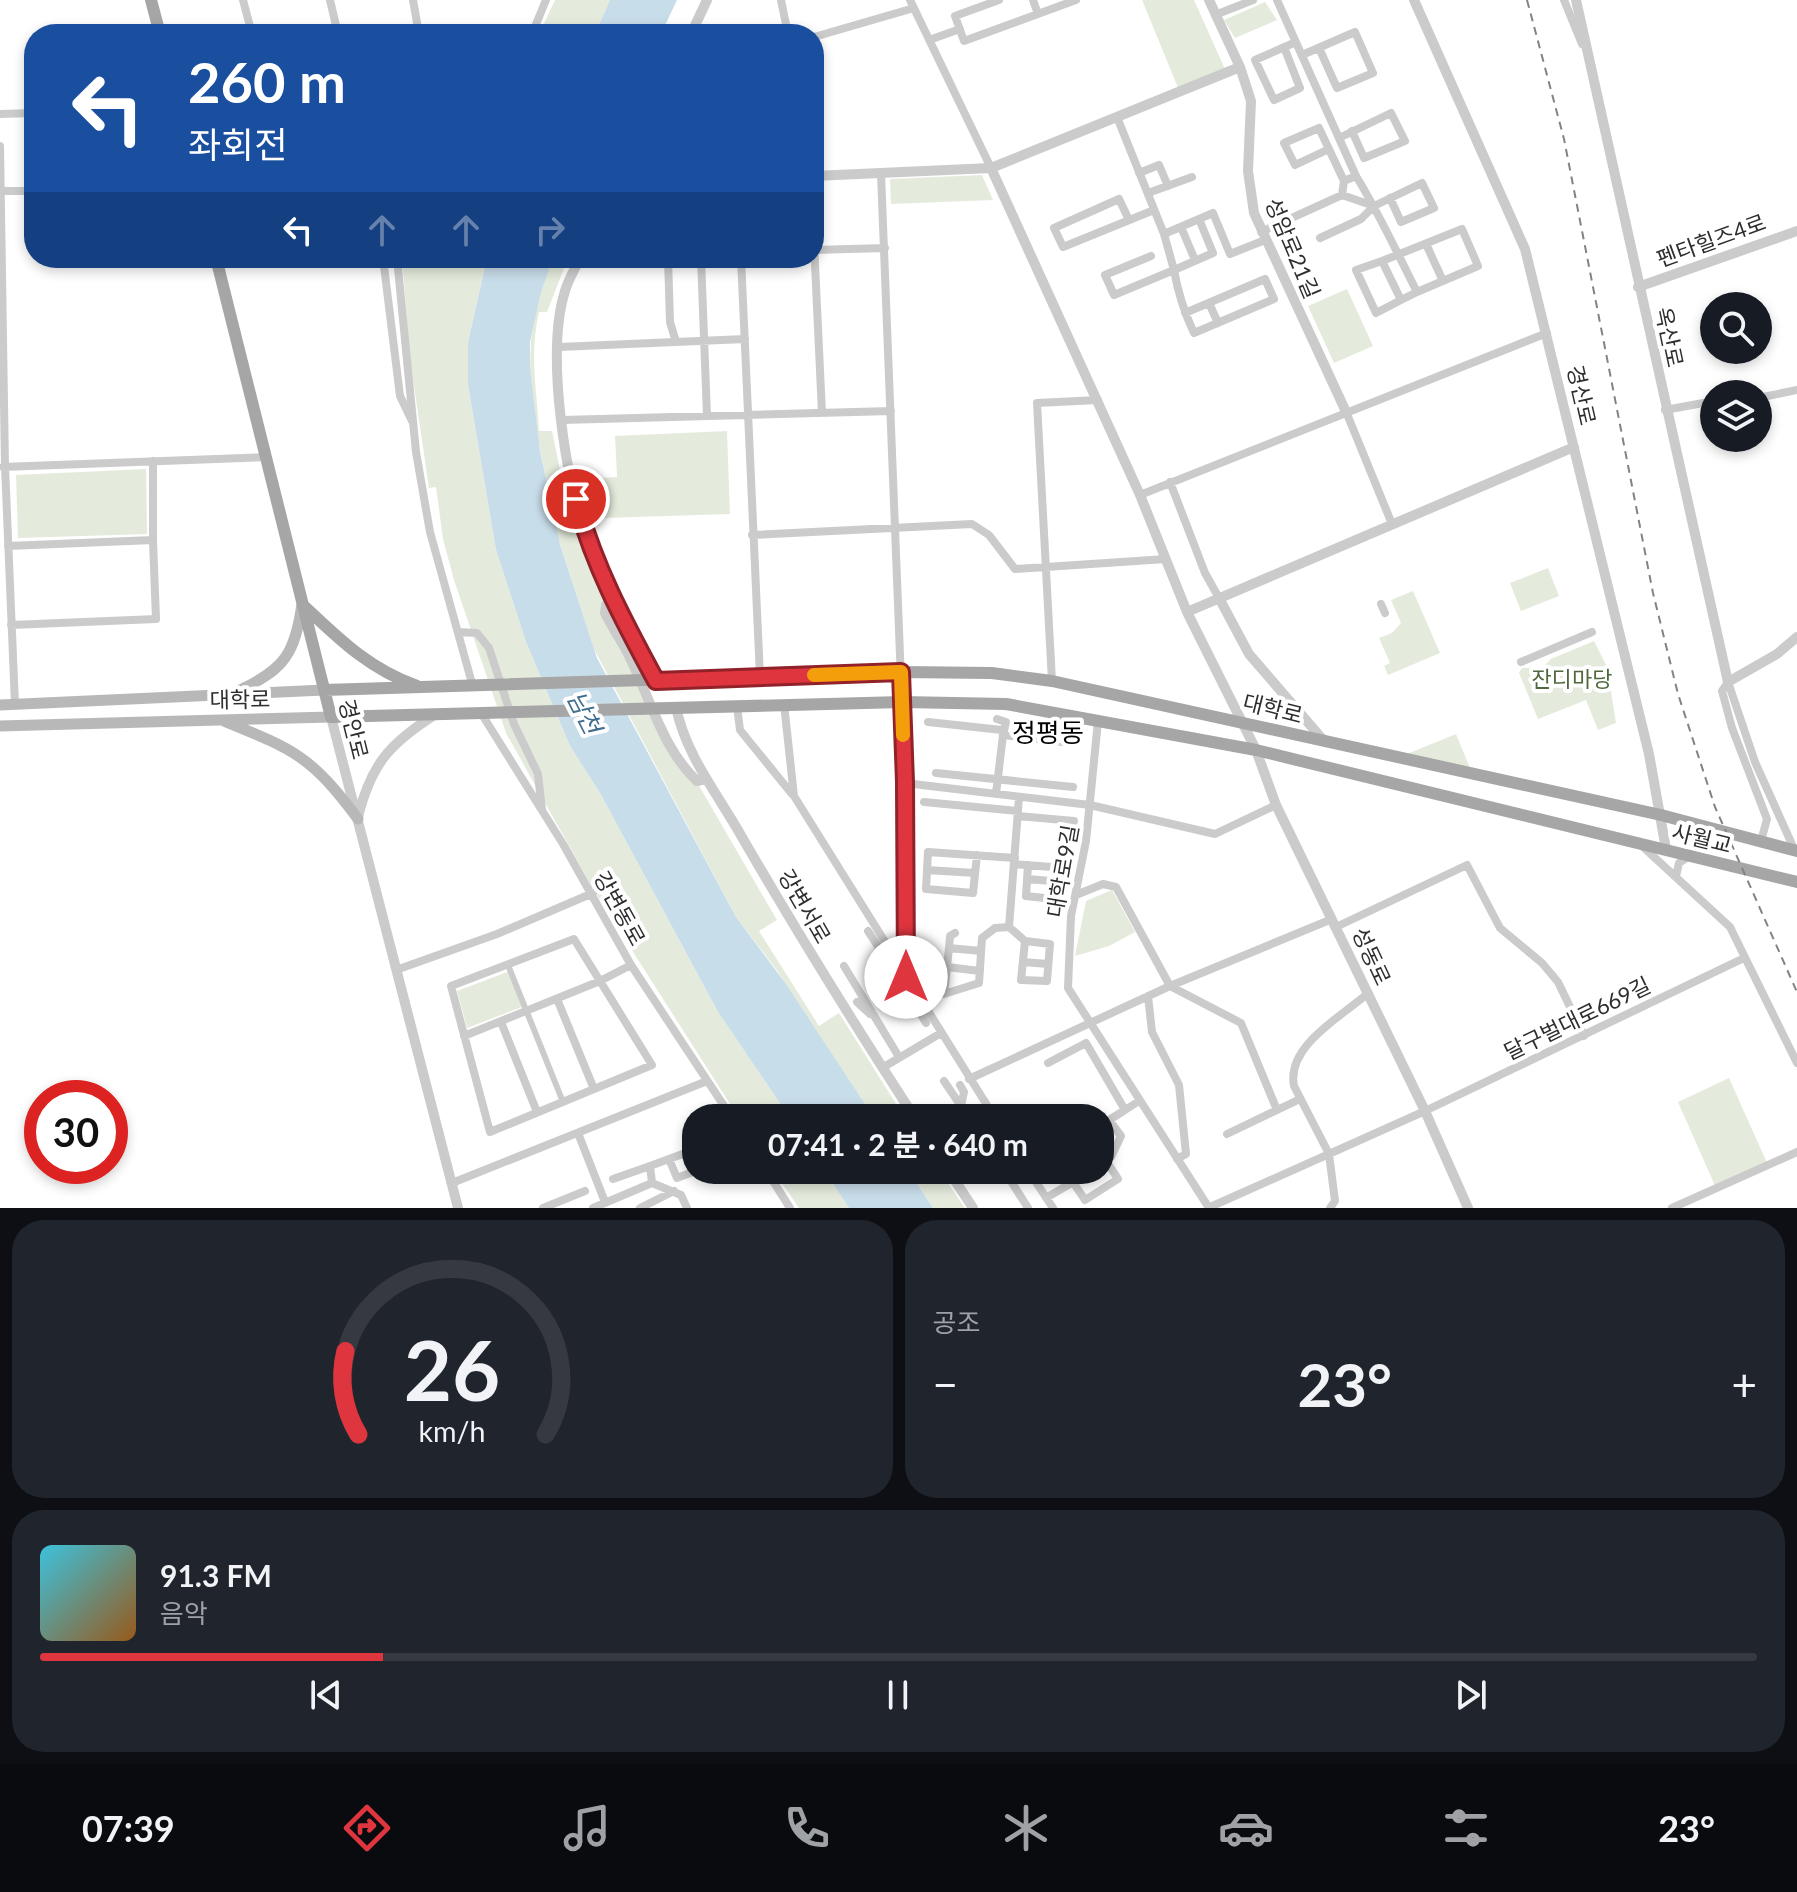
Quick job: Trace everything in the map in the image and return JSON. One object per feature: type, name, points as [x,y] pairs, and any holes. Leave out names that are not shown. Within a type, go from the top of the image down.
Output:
[{"type":"main road","points":[[151,0],[157,24]]},
{"type":"main road","name":"경안로","points":[[219,268],[331,717]]},
{"type":"main road","points":[[302,604],[358,657],[385,674],[424,688]]},
{"type":"main road","points":[[232,694],[263,679],[284,662],[297,639],[302,604]]},
{"type":"main road","name":"대학로","points":[[324,690],[901,672],[992,673],[1052,681],[1242,720],[1685,822]]},
{"type":"main road","points":[[0,705],[324,690]]},
{"type":"main road","name":"대학로","points":[[0,726],[784,704],[1006,704],[1256,750],[1634,841]]},
{"type":"main road","points":[[219,719],[295,751],[325,775],[358,819]]},
{"type":"main road","name":"사월교","points":[[1685,822],[1796,851]]},
{"type":"main road","name":"사월교","points":[[1634,841],[1797,882]]},
{"type":"street","points":[[243,0],[249,24]]},
{"type":"street","points":[[330,0],[336,24]]},
{"type":"street","points":[[413,0],[417,24]]},
{"type":"street","points":[[536,24],[546,0]]},
{"type":"street","points":[[696,24],[707,0]]},
{"type":"street","points":[[781,0],[786,24]]},
{"type":"street","points":[[999,0],[955,16],[964,41],[1076,0]]},
{"type":"street","points":[[1033,0],[1038,14]]},
{"type":"street","name":"성암로21길","points":[[1209,0],[1240,67],[1252,115],[1248,160],[1250,199],[1263,236],[1347,414]]},
{"type":"street","points":[[1215,15],[1253,0]]},
{"type":"street","points":[[1277,0],[1356,176],[1417,292]]},
{"type":"street","name":"경산로","points":[[1414,0],[1525,249],[1661,815],[1666,849]]},
{"type":"street","points":[[1564,0],[1588,59]]},
{"type":"street","name":"옥산로","points":[[1576,0],[1728,682]]},
{"type":"street","points":[[824,34],[912,4],[991,168]]},
{"type":"street","points":[[929,40],[960,29]]},
{"type":"street","points":[[1302,55],[1355,32],[1373,73],[1337,88],[1319,48]]},
{"type":"street","points":[[1284,47],[1300,88],[1274,100],[1255,60],[1284,47],[1296,42]]},
{"type":"street","points":[[824,176],[991,168],[1240,67]]},
{"type":"street","points":[[0,114],[24,113]]},
{"type":"street","points":[[1339,138],[1352,131],[1391,113],[1405,141],[1364,158],[1352,131]]},
{"type":"street","points":[[1117,117],[1164,234],[1185,313],[1194,333],[1274,299],[1265,279],[1185,313]]},
{"type":"street","points":[[1329,149],[1295,165],[1284,143],[1319,128],[1329,149],[1344,181],[1342,195]]},
{"type":"street","points":[[0,146],[3,466],[15,704]]},
{"type":"street","points":[[1139,173],[1159,165],[1168,186]]},
{"type":"street","name":"성동로","points":[[991,168],[1140,495],[1187,612],[1242,720],[1276,805],[1425,1111],[1468,1208]]},
{"type":"street","points":[[881,174],[905,783],[902,976]]},
{"type":"street","points":[[1344,181],[1356,176]]},
{"type":"street","points":[[1148,193],[1192,177]]},
{"type":"street","points":[[1320,238],[1361,219],[1374,206],[1390,198],[1422,183],[1434,208],[1401,222],[1390,198]]},
{"type":"street","points":[[1,191],[24,191]]},
{"type":"street","points":[[1164,234],[1213,213],[1230,254],[1342,195],[1374,206]]},
{"type":"street","points":[[1129,220],[1119,199],[1054,228],[1063,247],[1154,210]]},
{"type":"street","points":[[1151,256],[1105,275],[1114,295],[1213,253],[1199,219]]},
{"type":"street","points":[[1181,227],[1195,260]]},
{"type":"street","points":[[1462,229],[1478,266],[1376,313],[1356,270],[1426,244],[1462,229]]},
{"type":"street","name":"펜타힐즈4로","points":[[1638,287],[1797,231]]},
{"type":"street","points":[[1426,244],[1443,281]]},
{"type":"street","points":[[824,250],[885,248]]},
{"type":"street","points":[[1382,261],[1401,300]]},
{"type":"street","points":[[384,268],[402,408],[413,422]]},
{"type":"street","points":[[398,268],[413,422],[430,532],[473,687]]},
{"type":"street","points":[[576,268],[565,292],[559,347],[562,420],[570,478],[588,543],[652,681]]},
{"type":"street","points":[[668,268],[670,322],[676,342]]},
{"type":"street","points":[[701,268],[707,416]]},
{"type":"street","points":[[741,268],[760,677]]},
{"type":"street","points":[[815,268],[822,413]]},
{"type":"street","points":[[1209,303],[1218,323]]},
{"type":"street","points":[[1140,495],[1547,333]]},
{"type":"street","points":[[559,347],[745,339]]},
{"type":"street","points":[[1772,395],[1797,390]]},
{"type":"street","points":[[1052,681],[1037,403],[1098,400]]},
{"type":"street","points":[[1665,410],[1700,404]]},
{"type":"street","points":[[562,420],[891,411]]},
{"type":"street","points":[[1347,414],[1392,524]]},
{"type":"street","points":[[1187,612],[1574,447]]},
{"type":"street","points":[[3,466],[266,457]]},
{"type":"street","points":[[11,625],[156,619],[153,461]]},
{"type":"street","points":[[1170,482],[1205,573],[1219,598],[1262,666],[1324,741]]},
{"type":"street","points":[[752,535],[972,524],[989,535],[1015,569],[1166,559]]},
{"type":"street","points":[[8,546],[153,540]]},
{"type":"street","points":[[613,600],[606,605],[605,613],[629,655],[661,731],[688,773],[697,781],[706,779]]},
{"type":"street","points":[[1381,604],[1385,613]]},
{"type":"street","points":[[458,632],[477,633],[489,648],[514,724],[538,774],[542,810]]},
{"type":"street","points":[[1521,662],[1592,632]]},
{"type":"street","points":[[1758,840],[1767,819],[1732,728],[1722,691],[1728,682],[1777,654],[1797,637]]},
{"type":"street","points":[[1728,682],[1755,762],[1796,851]]},
{"type":"street","points":[[784,704],[794,796]]},
{"type":"street","points":[[737,706],[740,730],[794,796],[902,976],[926,1023]]},
{"type":"street","name":"강변서로","points":[[676,707],[680,727],[706,779],[811,957],[906,1104]]},
{"type":"street","name":"강변동로","points":[[481,713],[593,893],[631,965],[723,1104]]},
{"type":"street","points":[[358,819],[367,781],[387,752],[411,729],[436,714]]},
{"type":"street","name":"경안로","points":[[331,717],[458,1208]]},
{"type":"street","points":[[996,794],[1006,722],[997,719]]},
{"type":"street","name":"대학로9길","points":[[1098,721],[1067,972],[1073,1000],[1209,1208]]},
{"type":"street","points":[[928,722],[1002,730],[1003,735]]},
{"type":"street","points":[[1003,735],[1071,743]]},
{"type":"street","points":[[936,773],[1073,787]]},
{"type":"street","points":[[905,783],[1090,805],[1215,834],[1276,805]]},
{"type":"street","points":[[1009,927],[1019,797]]},
{"type":"street","points":[[924,802],[1074,821]]},
{"type":"street","points":[[1634,841],[1730,927],[1797,1063]]},
{"type":"street","points":[[977,855],[973,893],[926,889],[928,852],[977,855],[1028,865],[1065,868],[1062,900],[1026,896],[1028,865]]},
{"type":"street","points":[[1676,876],[1679,863],[1691,856]]},
{"type":"street","points":[[969,1079],[1170,986],[1334,923],[1467,865],[1500,928],[1542,963],[1558,982],[1584,1036]]},
{"type":"street","points":[[927,870],[975,873]]},
{"type":"street","points":[[1012,886],[1064,882]]},
{"type":"street","points":[[1076,895],[1103,884],[1116,887],[1170,986],[1241,1023],[1277,1110]]},
{"type":"street","points":[[396,970],[497,934],[593,893]]},
{"type":"street","points":[[955,933],[950,936],[944,994],[979,983],[982,938],[995,928],[1009,927],[1025,941],[1050,944],[1047,981],[1021,980],[1025,941]]},
{"type":"street","points":[[868,931],[941,1033],[986,1104]]},
{"type":"street","points":[[574,939],[600,981],[652,1065],[490,1132],[451,986],[574,939]]},
{"type":"street","points":[[949,948],[981,951]]},
{"type":"street","name":"달구벌대로669길","points":[[1209,1208],[1425,1111],[1744,958]]},
{"type":"street","points":[[1023,962],[1048,964]]},
{"type":"street","points":[[508,965],[563,1102]]},
{"type":"street","points":[[464,1036],[600,981],[631,965]]},
{"type":"street","points":[[844,966],[899,1057]]},
{"type":"street","points":[[947,967],[980,971]]},
{"type":"street","points":[[1330,1208],[1335,1201],[1329,1154],[1300,1099],[1291,1073],[1296,1059],[1367,994]]},
{"type":"street","points":[[1148,996],[1152,1032],[1179,1085],[1186,1154],[1177,1159]]},
{"type":"street","points":[[557,999],[594,1089]]},
{"type":"street","points":[[857,1002],[874,1017]]},
{"type":"street","points":[[501,1022],[537,1112]]},
{"type":"street","points":[[882,1068],[941,1033]]},
{"type":"street","points":[[1048,1063],[1086,1043],[1125,1110]]},
{"type":"street","points":[[452,1183],[707,1081]]},
{"type":"street","points":[[944,1081],[960,1104]]},
{"type":"street","points":[[960,1085],[964,1092],[961,1104]]},
{"type":"street","points":[[1227,1134],[1300,1099]]},
{"type":"street","points":[[1114,1116],[1139,1101]]},
{"type":"street","points":[[1114,1130],[1121,1136],[1114,1147]]},
{"type":"street","points":[[578,1133],[605,1202]]},
{"type":"street","points":[[1672,1208],[1797,1152]]},
{"type":"street","points":[[613,1179],[682,1154]]},
{"type":"street","points":[[669,1159],[677,1178],[682,1176]]},
{"type":"street","points":[[650,1166],[652,1183]]},
{"type":"street","points":[[593,1208],[652,1183],[681,1195],[687,1208]]},
{"type":"street","points":[[775,1184],[790,1208]]},
{"type":"street","points":[[957,1184],[973,1208]]},
{"type":"street","points":[[1013,1184],[1028,1208]]},
{"type":"street","points":[[1037,1184],[1050,1205],[1071,1184]]},
{"type":"street","points":[[1074,1184],[1085,1200],[1110,1184]]},
{"type":"street","points":[[543,1208],[585,1191]]},
{"type":"street","points":[[640,1208],[674,1191]]},
{"type":"green space","points":[[555,0],[610,0],[599,24],[544,24]]},
{"type":"green space","points":[[1142,0],[1194,0],[1228,76],[1181,95]]},
{"type":"green space","points":[[1265,2],[1277,20],[1235,38],[1224,20]]},
{"type":"green space","points":[[982,175],[993,200],[891,204],[890,179]]},
{"type":"green space","points":[[403,268],[485,268],[468,342],[468,385],[496,550],[526,642],[570,746],[600,793],[718,1012],[780,1104],[730,1104],[596,894],[506,733],[454,580],[443,539],[436,487],[429,488],[410,359]]},
{"type":"green space","points":[[549,268],[564,268],[547,312],[539,312],[534,357],[539,431],[552,431],[567,505],[615,622],[673,741],[777,920],[759,931],[819,1026],[839,1013],[896,1104],[864,1104],[776,969],[736,917],[594,649],[558,537],[538,440],[530,371],[531,340],[538,299]]},
{"type":"green space","points":[[1347,289],[1373,346],[1334,363],[1308,306]]},
{"type":"green space","points":[[727,431],[730,514],[603,518],[600,478],[617,477],[615,436]]},
{"type":"green space","points":[[146,469],[147,534],[18,538],[16,475]]},
{"type":"green space","points":[[1548,568],[1559,596],[1521,611],[1510,583]]},
{"type":"green space","points":[[1413,591],[1440,653],[1388,675],[1384,666],[1390,663],[1379,638],[1392,633],[1401,623],[1391,600]]},
{"type":"green space","name":"잔디마당","points":[[1594,641],[1607,667],[1616,723],[1598,730],[1586,700],[1538,719],[1519,673],[1522,668],[1543,667],[1551,659]]},
{"type":"green space","points":[[1456,734],[1470,768],[1407,754]]},
{"type":"green space","points":[[1112,890],[1135,932],[1109,946],[1075,956],[1086,901]]},
{"type":"green space","points":[[510,971],[522,1007],[467,1028],[457,991]]},
{"type":"green space","points":[[1729,1078],[1768,1165],[1716,1188],[1678,1102]]},
{"type":"green space","points":[[783,1184],[833,1184],[849,1208],[799,1208]]},
{"type":"green space","points":[[917,1184],[949,1184],[965,1208],[933,1208]]},
{"type":"water","points":[[610,0],[677,0],[666,24],[599,24]]},
{"type":"water","name":"남천","points":[[485,268],[549,268],[530,342],[540,451],[560,544],[597,658],[736,917],[786,984],[865,1104],[780,1104],[718,1012],[600,793],[570,746],[526,642],[496,550],[468,385],[468,342]]},
{"type":"water","points":[[833,1184],[917,1184],[933,1208],[849,1208]]},
{"type":"railway","points":[[1527,0],[1564,139],[1653,593],[1678,694],[1715,807],[1797,992]]},
{"type":"slow traffic","points":[[814,675],[901,672],[903,735]]},
{"type":"district","name":"정평동","points":[[1048,732]]},
{"type":"route","points":[[576,499],[588,543],[619,613],[656,681],[901,672],[906,977]]}]
